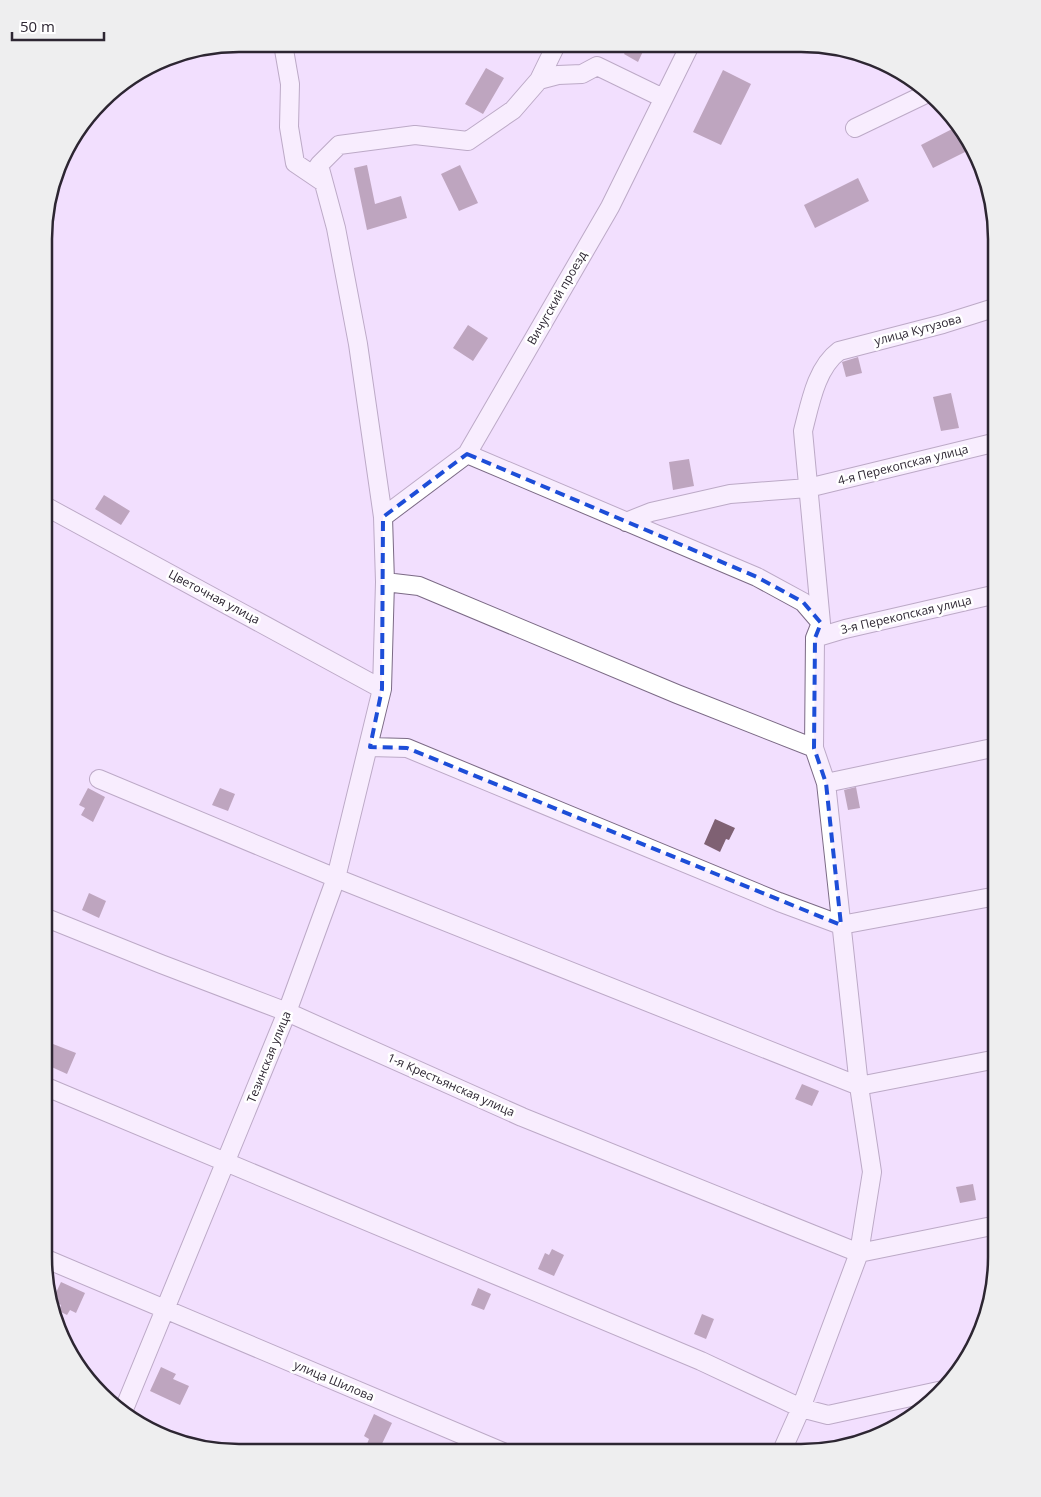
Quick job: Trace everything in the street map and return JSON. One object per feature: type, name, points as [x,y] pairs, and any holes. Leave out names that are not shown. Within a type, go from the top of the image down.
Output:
[{"type":"street","points":[[284,52],[290,84],[289,126],[295,163],[323,182]]},
{"type":"street","points":[[538,80],[552,52]]},
{"type":"street","name":"Вичугский проезд","points":[[383,517],[467,454],[610,207],[686,52]]},
{"type":"street","points":[[538,80],[558,75],[582,74],[597,66],[663,98]]},
{"type":"street","name":"Тезинская улица","points":[[125,1406],[227,1163],[287,1012],[336,878],[370,747],[382,689],[385,582],[383,517],[358,344],[336,228],[319,165],[339,145],[415,135],[468,141],[513,110],[538,80]]},
{"type":"street","points":[[855,128],[921,96]]},
{"type":"street","name":"улица Кутузова","points":[[808,488],[803,431],[811,401],[828,359],[839,351],[943,324],[988,310]]},
{"type":"street","name":"4-я Перекопская улица","points":[[626,522],[650,512],[730,494],[808,488],[988,444]]},
{"type":"street","points":[[467,454],[757,577],[803,602],[818,630]]},
{"type":"street","points":[[786,1444],[858,1254],[872,1172],[859,1086],[826,783],[814,748],[818,630],[808,488]]},
{"type":"street","name":"Цветочная улица","points":[[52,510],[382,689]]},
{"type":"street","points":[[385,582],[419,586],[668,690],[814,748]]},
{"type":"street","name":"3-я Перекопская улица","points":[[818,630],[845,629],[988,596]]},
{"type":"street","points":[[370,747],[406,748],[779,902],[841,925],[988,898]]},
{"type":"street","points":[[826,783],[988,749]]},
{"type":"street","points":[[99,779],[336,878],[859,1086],[988,1062]]},
{"type":"street","name":"1-я Крестьянская улица","points":[[52,919],[161,964],[287,1012],[522,1117],[858,1254]]},
{"type":"street","points":[[52,1089],[702,1361],[801,1408],[828,1415],[919,1402]]},
{"type":"street","points":[[858,1254],[988,1227]]},
{"type":"street","name":"улица Шилова","points":[[52,1262],[484,1444]]},
{"type":"highlighted area","points":[[467,454],[757,577],[803,602],[821,623],[815,638],[814,748],[826,783],[841,925],[407,748],[370,747],[382,689],[383,517]]},
{"type":"building","points":[[625,52],[643,52],[638,62],[624,54]]},
{"type":"building","points":[[486,68],[504,78],[483,114],[465,104]]},
{"type":"building","points":[[723,70],[751,84],[721,145],[693,132]]},
{"type":"building","points":[[952,129],[966,152],[933,168],[921,145]]},
{"type":"building","points":[[367,165],[375,204],[401,196],[407,218],[367,230],[354,168]]},
{"type":"building","points":[[460,165],[478,203],[459,211],[441,174]]},
{"type":"building","points":[[858,178],[869,201],[815,228],[804,205]]},
{"type":"building","points":[[468,325],[488,338],[473,361],[453,348]]},
{"type":"building","points":[[858,357],[862,373],[846,377],[842,362]]},
{"type":"building","points":[[951,393],[959,428],[941,431],[933,397]]},
{"type":"building","points":[[689,459],[694,486],[673,490],[669,462]]},
{"type":"building","points":[[104,495],[130,511],[121,525],[95,509]]},
{"type":"building","points":[[856,787],[860,808],[848,810],[844,790]]},
{"type":"building","points":[[88,788],[105,797],[93,822],[81,815],[85,808],[79,805]]},
{"type":"building","points":[[220,788],[235,794],[228,811],[212,805]]},
{"type":"building","points":[[715,819],[735,828],[729,840],[726,839],[720,852],[704,844]]},
{"type":"building","points":[[89,893],[106,901],[99,918],[82,910]]},
{"type":"building","points":[[53,1044],[76,1053],[67,1074],[52,1067]]},
{"type":"building","points":[[802,1084],[819,1091],[812,1106],[795,1099]]},
{"type":"building","points":[[973,1184],[976,1200],[960,1203],[956,1187]]},
{"type":"building","points":[[552,1249],[564,1255],[554,1276],[538,1269],[545,1253],[549,1255]]},
{"type":"building","points":[[61,1282],[85,1293],[76,1313],[70,1310],[67,1315],[61,1312],[61,1305],[58,1304],[56,1293]]},
{"type":"building","points":[[478,1288],[491,1294],[484,1310],[471,1305]]},
{"type":"building","points":[[702,1314],[714,1319],[706,1339],[694,1334]]},
{"type":"building","points":[[161,1367],[176,1374],[173,1379],[189,1386],[180,1405],[150,1391]]},
{"type":"building","points":[[374,1414],[392,1423],[382,1444],[367,1444],[369,1439],[364,1436]]}]
